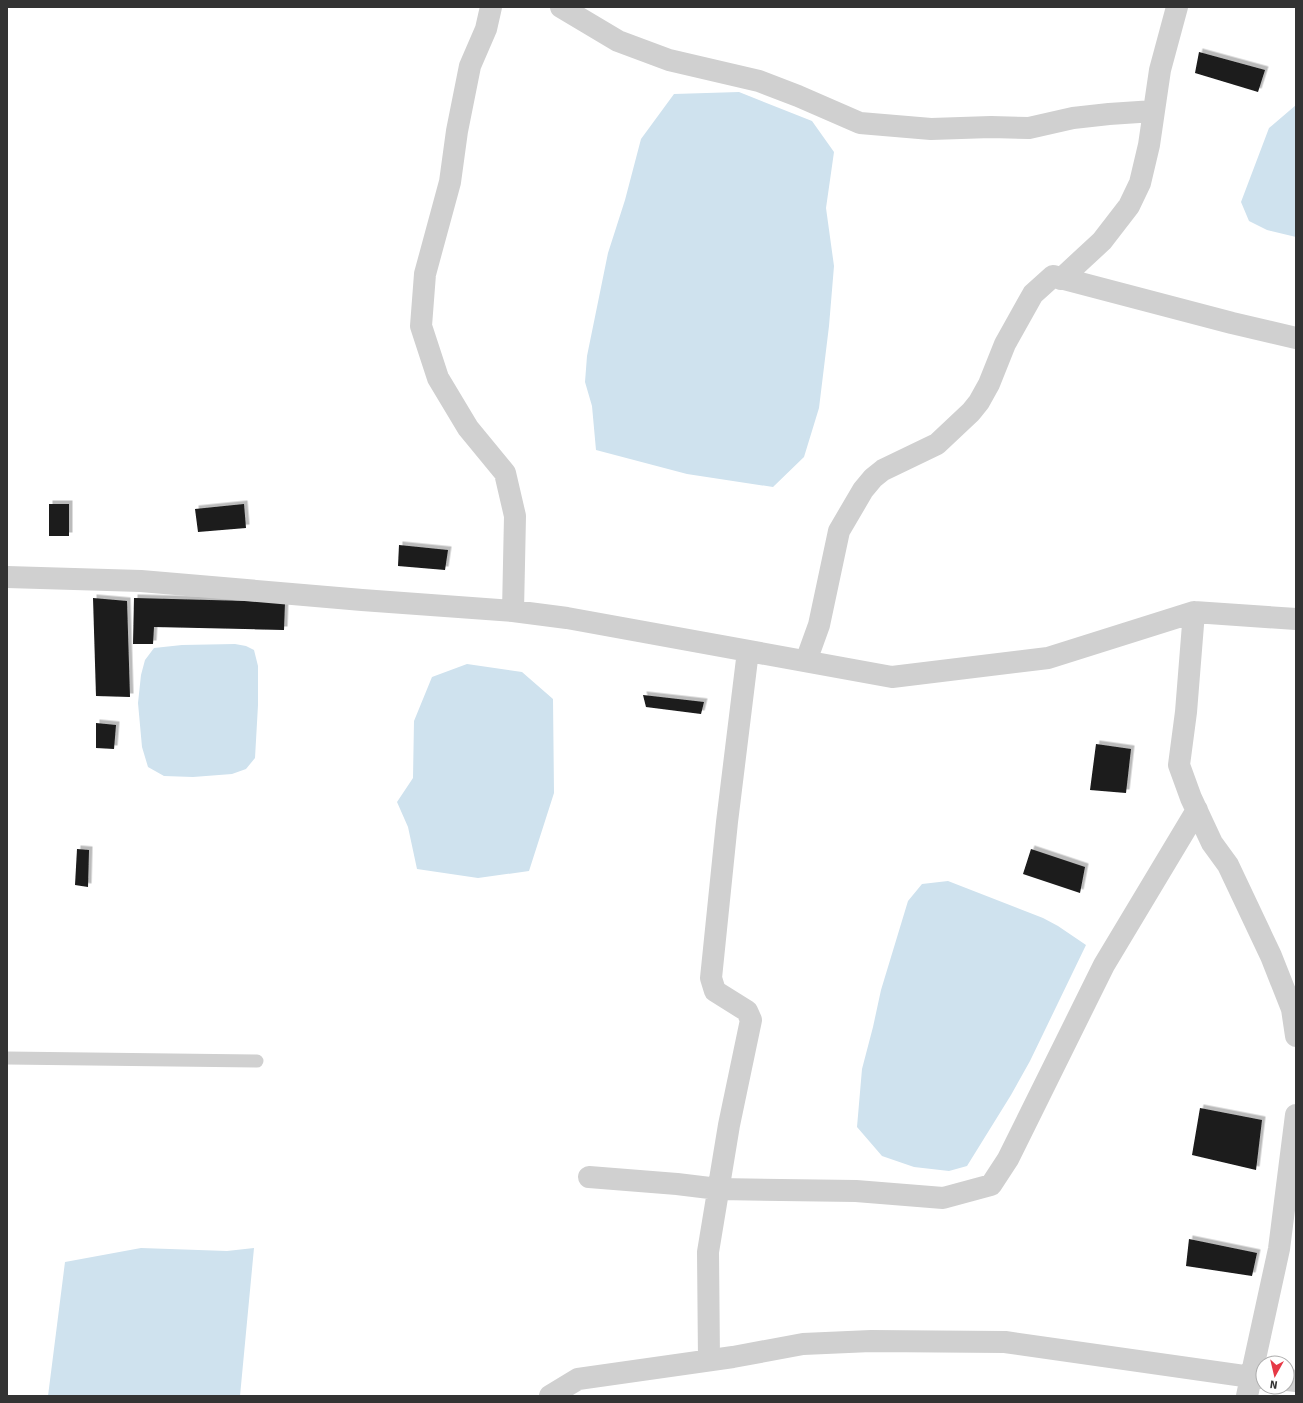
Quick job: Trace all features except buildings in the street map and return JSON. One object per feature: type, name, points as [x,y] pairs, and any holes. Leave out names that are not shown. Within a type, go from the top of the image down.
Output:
[{"type":"street","points":[[491,7],[486,29],[470,66],[457,131],[450,182],[425,274],[421,326],[438,378],[468,428],[505,474],[515,516],[513,611]]},
{"type":"street","points":[[561,7],[618,41],[669,60],[759,81],[860,123],[931,129],[991,127],[1029,128],[1072,118],[1154,111]]},
{"type":"street","points":[[1061,278],[1102,240],[1129,206],[1142,175],[1150,145],[1160,70],[1177,7]]},
{"type":"street","points":[[806,661],[819,625],[839,531],[863,490],[882,470],[937,444],[971,412],[979,402],[989,384],[994,368],[1005,344],[1033,294],[1053,276],[1232,323],[1296,338]]},
{"type":"street","points":[[7,577],[141,581],[513,611],[567,618],[892,676],[1048,658],[1194,612],[1296,619]]},
{"type":"street","points":[[1194,612],[1186,712],[1179,765],[1191,798],[1212,843],[1228,865],[1270,956],[1292,1009],[1296,1036]]},
{"type":"street","points":[[709,1360],[708,1252],[729,1125],[751,1020],[747,1011],[715,991],[711,978],[727,822],[748,650]]},
{"type":"street","points":[[589,1177],[718,1189],[856,1191],[943,1198],[991,1185],[1008,1159],[1104,965],[1197,810]]},
{"type":"street","points":[[550,1396],[578,1379],[709,1360],[803,1344],[871,1341],[1005,1342],[1254,1384],[1279,1249],[1296,1115]]},
{"type":"lane","points":[[7,1058],[257,1061]]},
{"type":"water","points":[[739,92],[812,121],[834,152],[826,208],[834,266],[829,326],[819,408],[804,457],[773,487],[687,474],[596,450],[592,406],[585,382],[587,356],[608,253],[625,200],[641,139],[674,94]]},
{"type":"water","points":[[1296,105],[1296,237],[1267,230],[1249,221],[1241,202],[1269,128]]},
{"type":"water","points":[[235,644],[246,646],[254,650],[258,666],[258,705],[255,758],[246,769],[232,774],[193,777],[164,776],[148,767],[142,747],[138,703],[141,675],[145,660],[154,648],[182,645]]},
{"type":"water","points":[[467,664],[522,672],[553,699],[554,793],[529,871],[478,878],[417,869],[408,827],[397,802],[413,778],[414,721],[432,677]]},
{"type":"water","points":[[948,881],[1043,918],[1058,926],[1086,945],[1030,1061],[1011,1095],[967,1166],[949,1171],[914,1167],[882,1156],[857,1127],[862,1069],[881,990],[908,901],[922,884]]},
{"type":"water","points":[[141,1248],[227,1251],[254,1248],[240,1396],[48,1396],[65,1262]]}]
